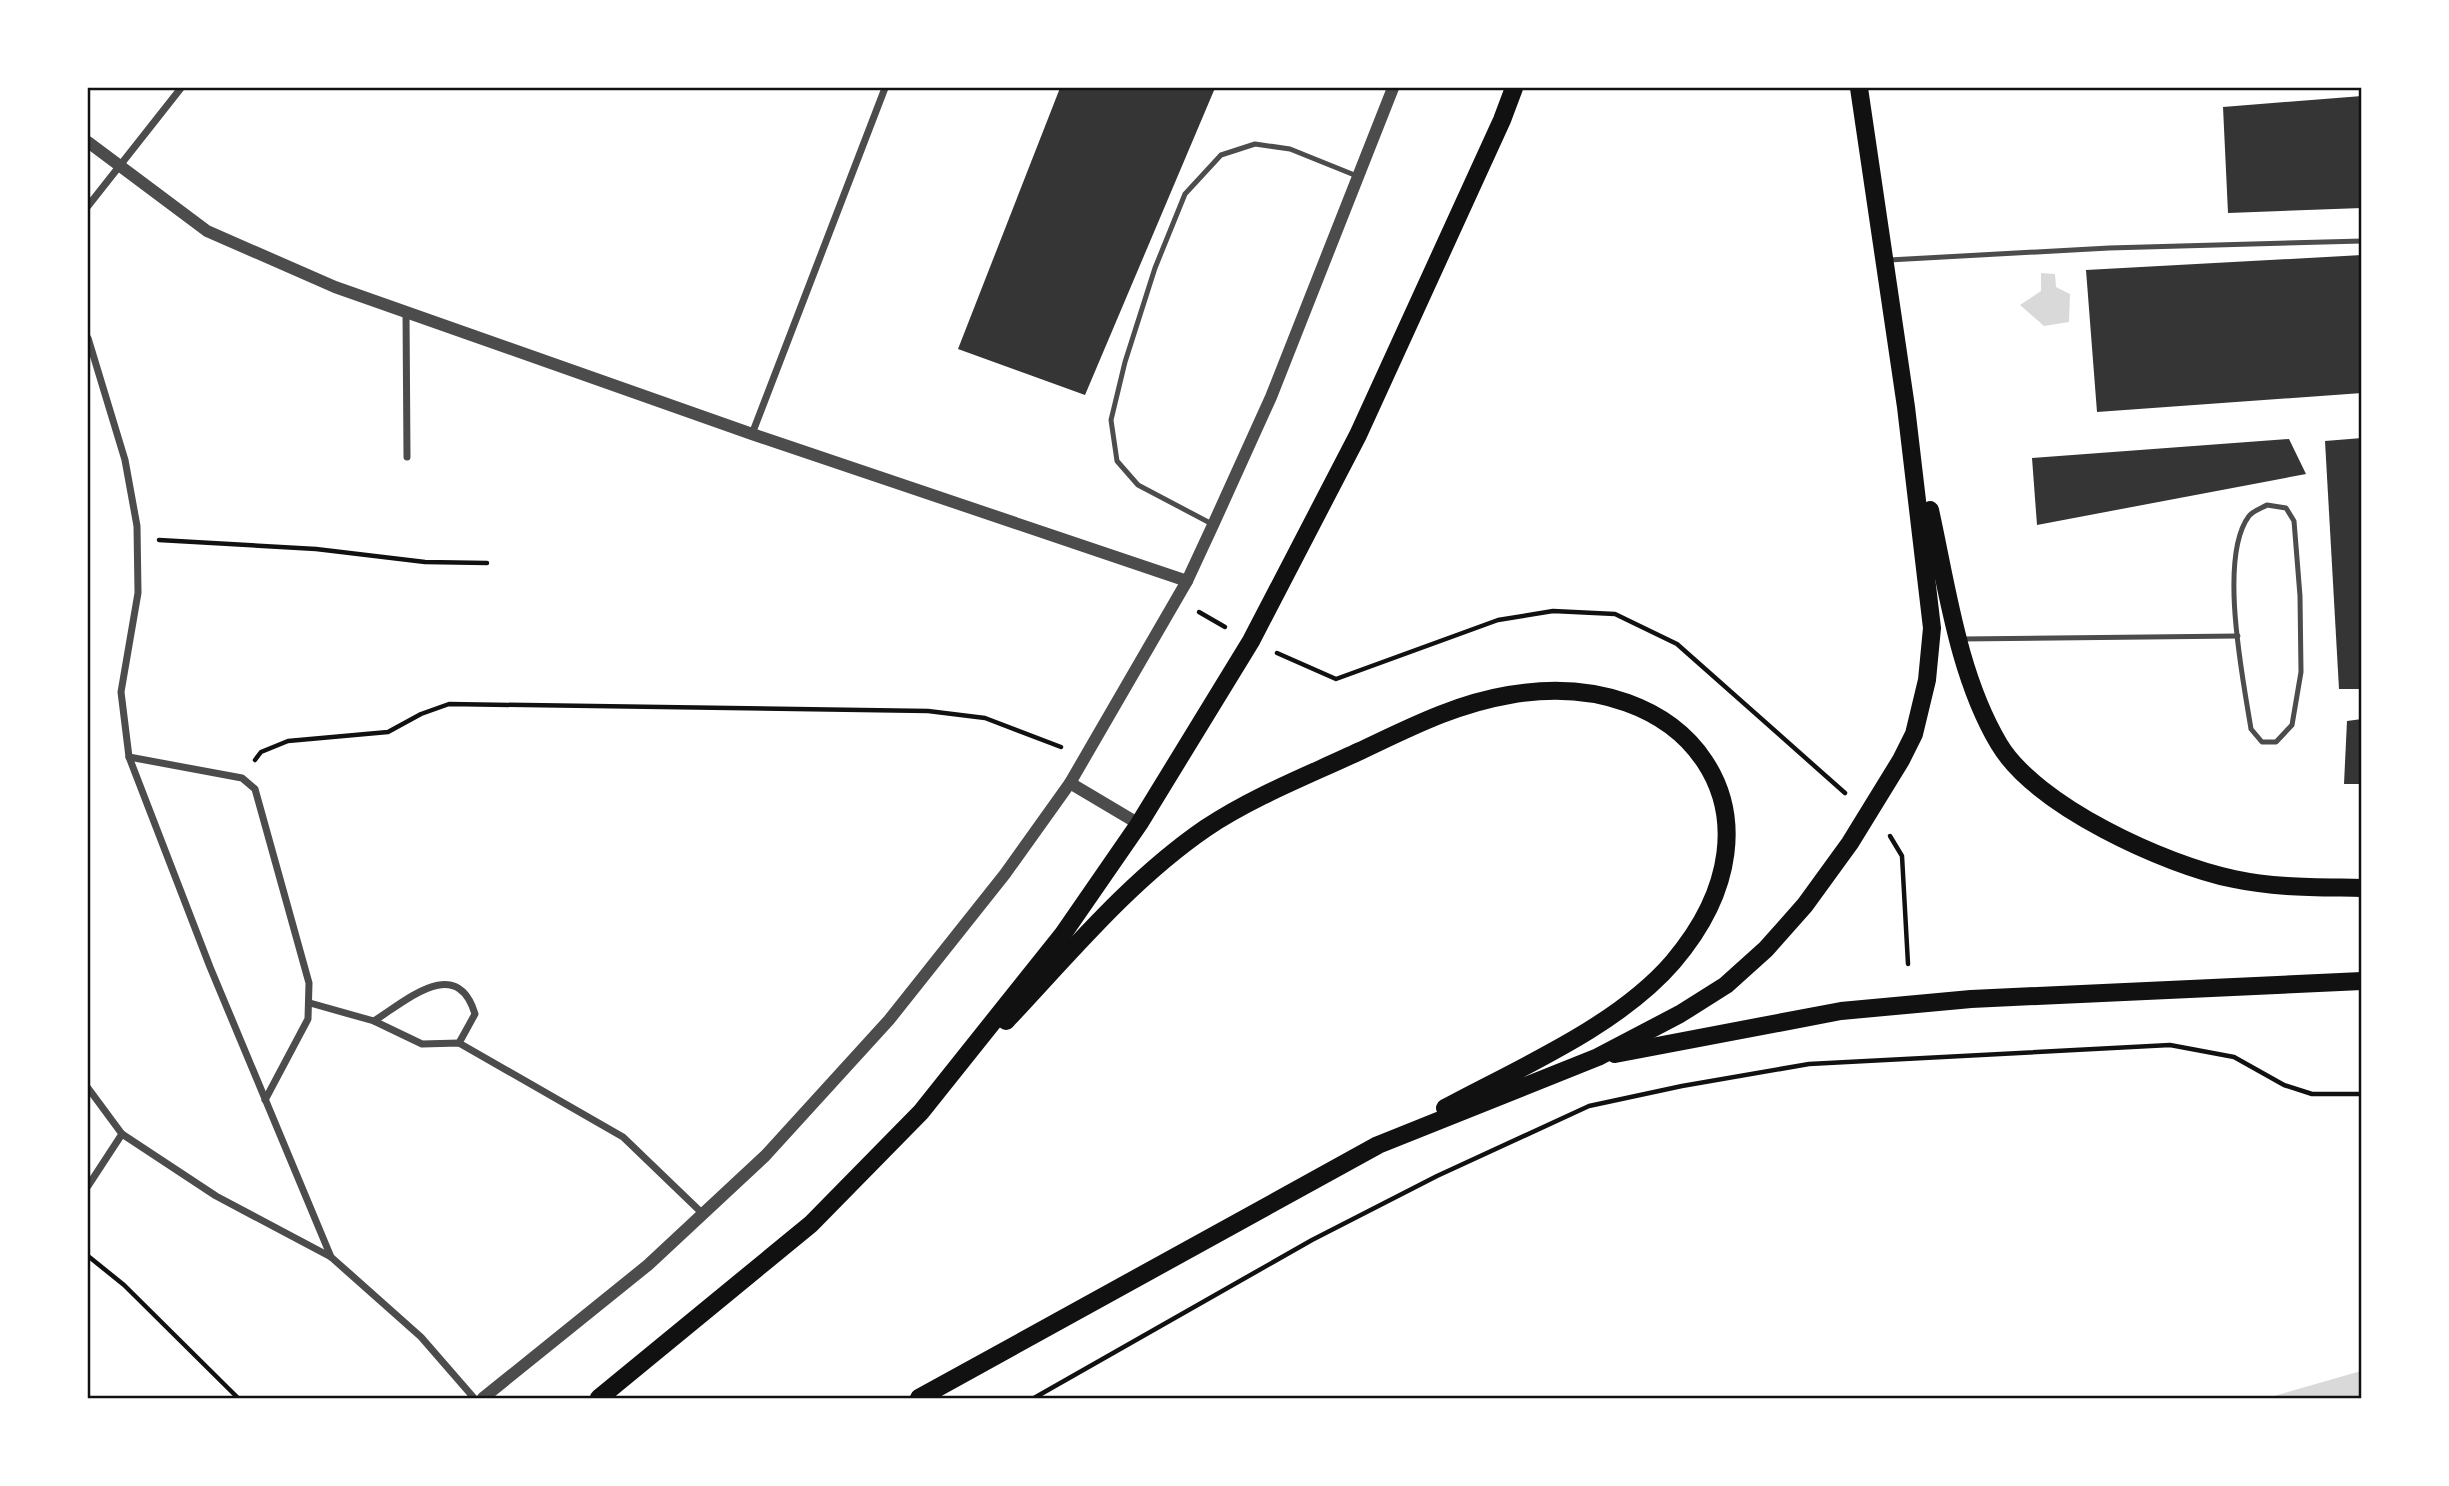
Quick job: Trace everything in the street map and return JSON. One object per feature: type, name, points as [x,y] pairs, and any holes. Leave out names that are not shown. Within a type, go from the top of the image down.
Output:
[{"type":"main road","points":[[921,1112],[1063,933],[1139,824],[1251,641],[1358,435],[1516,88]]},
{"type":"main road","points":[[1378,1145],[1598,1057],[1726,985],[1756,958],[1805,905],[1869,814],[1914,734],[1923,706],[1930,655],[1931,601],[1906,407],[1859,88]]},
{"type":"main road","points":[[1906,407],[1959,639],[1984,716],[2000,747],[2027,777],[2085,818],[2133,844],[2233,879],[2292,887],[2361,888]]},
{"type":"main road","points":[[599,1398],[811,1224],[1138,883],[1207,827],[1248,803],[1434,716],[1469,703],[1501,696],[1552,691],[1600,697],[1633,707],[1661,720],[1685,739],[1705,762],[1718,784],[1726,810],[1728,836],[1724,862],[1713,899],[1693,936],[1643,992],[1611,1017],[919,1398]]},
{"type":"main road","points":[[1598,1057],[1735,1029],[1855,1009],[1970,999],[2361,981]]},
{"type":"street","points":[[88,206],[181,88]]},
{"type":"street","points":[[752,434],[885,88]]},
{"type":"street","points":[[483,1398],[648,1265],[765,1156],[889,1020],[1005,874],[1070,783],[1186,581],[1213,525],[1271,397],[1393,88]]},
{"type":"street","points":[[88,142],[207,230],[268,260],[406,312],[752,434],[1186,581]]},
{"type":"street","points":[[406,312],[407,457]]},
{"type":"street","points":[[88,338],[125,460],[137,538],[138,593],[121,692],[129,757],[265,1100],[331,1257]]},
{"type":"street","points":[[129,757],[242,778],[256,789],[309,983],[310,1003],[308,1019],[265,1100]]},
{"type":"street","points":[[1070,783],[1139,824]]},
{"type":"street","points":[[374,1021],[432,986],[446,983],[460,988],[470,998],[475,1014],[459,1043]]},
{"type":"street","points":[[310,1003],[374,1021],[422,1044],[459,1043],[623,1136],[703,1214]]},
{"type":"street","points":[[88,1088],[122,1134],[216,1196],[331,1257],[421,1337],[474,1398]]},
{"type":"street","points":[[88,1186],[122,1134]]},
{"type":"lane","points":[[1213,525],[1138,485],[1117,461],[1111,420],[1125,362],[1160,256],[1185,194],[1221,155],[1255,144],[1290,149],[1357,176]]},
{"type":"lane","points":[[1885,260],[2109,248],[2361,241]]},
{"type":"lane","points":[[2267,505],[2286,508],[2294,521],[2300,596],[2301,672],[2292,725],[2276,742],[2262,742],[2251,729],[2238,636],[2233,577],[2237,538],[2250,513],[2267,505]]},
{"type":"lane","points":[[1959,639],[2238,636]]},
{"type":"path","points":[[137,538],[316,549],[425,562],[487,562]]},
{"type":"path","points":[[1176,599],[1251,641]]},
{"type":"path","points":[[242,778],[261,752],[288,741],[388,732],[421,714],[449,704],[928,711],[985,718],[1085,756]]},
{"type":"path","points":[[1869,814],[1893,839],[1902,856],[1908,964]]},
{"type":"path","points":[[1034,1398],[1312,1240],[1437,1176],[1589,1107],[1682,1086],[1809,1064],[2170,1045],[2234,1056],[2284,1085],[2312,1094],[2361,1094]]},
{"type":"path","points":[[88,1256],[124,1285],[238,1398]]},
{"type":"shaded area","points":[[2041,273],[2055,274],[2056,287],[2070,294],[2069,322],[2044,326],[2020,305],[2041,291]]},
{"type":"shaded area","points":[[2361,1371],[2361,1398],[2267,1398]]},
{"type":"building","points":[[1060,88],[1215,88],[1085,395],[958,349]]},
{"type":"building","points":[[2362,96],[2362,208],[2228,213],[2223,107]]},
{"type":"building","points":[[2362,255],[2362,393],[2097,412],[2086,270]]},
{"type":"building","points":[[2362,438],[2362,689],[2339,689],[2325,441]]},
{"type":"building","points":[[2289,439],[2306,474],[2037,525],[2032,458]]},
{"type":"building","points":[[2362,719],[2362,784],[2344,784],[2347,721]]}]
